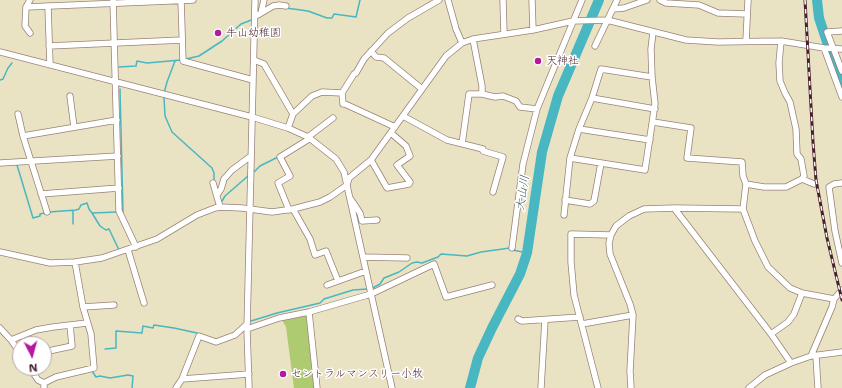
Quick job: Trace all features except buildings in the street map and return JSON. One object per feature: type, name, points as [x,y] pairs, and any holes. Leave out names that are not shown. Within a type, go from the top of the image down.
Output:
[{"type":"street","points":[[30,0],[26,7],[25,26],[30,33]]},
{"type":"street","points":[[26,7],[80,2],[192,0]]},
{"type":"street","points":[[250,388],[247,327],[253,80],[258,14],[255,0]]},
{"type":"street","points":[[258,14],[264,0]]},
{"type":"street","points":[[395,127],[343,104],[342,93],[364,59],[388,33],[408,18],[439,0]]},
{"type":"street","points":[[448,0],[456,29],[462,43]]},
{"type":"street","points":[[503,0],[504,34]]},
{"type":"street","points":[[532,0],[533,30]]},
{"type":"street","points":[[512,248],[523,164],[537,109],[582,0]]},
{"type":"street","points":[[595,46],[617,0]]},
{"type":"street","points":[[613,9],[624,8],[647,0]]},
{"type":"street","points":[[660,0],[666,3],[699,5],[718,13],[747,14]]},
{"type":"street","points":[[746,41],[748,0]]},
{"type":"street","points":[[181,1],[183,61],[253,80]]},
{"type":"street","points":[[113,2],[119,211],[136,247]]},
{"type":"street","points":[[48,6],[50,65]]},
{"type":"street","points":[[258,14],[273,6],[286,6]]},
{"type":"street","points":[[0,252],[50,263],[76,262],[102,258],[157,239],[197,216],[220,207],[272,212],[320,202],[347,185],[349,178],[371,160],[446,56],[462,43],[473,39],[533,30],[573,21],[607,20],[686,40],[781,41],[824,48],[842,49]]},
{"type":"street","points":[[842,31],[827,32],[842,71]]},
{"type":"street","points":[[570,158],[645,170],[655,109],[651,49],[653,32]]},
{"type":"street","points":[[473,39],[482,86],[482,94]]},
{"type":"street","points":[[50,46],[182,40]]},
{"type":"street","points":[[746,184],[764,187],[786,187],[802,179],[804,176],[801,159],[798,154],[796,129],[790,102],[780,81],[779,62],[781,41]]},
{"type":"street","points":[[824,48],[842,96]]},
{"type":"street","points":[[371,51],[376,57],[384,58],[422,89]]},
{"type":"street","points":[[0,52],[288,128],[309,138],[336,159],[344,172],[392,388]]},
{"type":"street","points":[[254,60],[264,64],[292,114]]},
{"type":"street","points":[[564,215],[570,158],[601,69],[652,77]]},
{"type":"street","points":[[288,128],[292,114],[317,93],[342,93]]},
{"type":"street","points":[[462,144],[469,94],[482,94],[496,97],[503,96],[516,101],[520,107],[537,109]]},
{"type":"street","points":[[70,96],[74,127]]},
{"type":"street","points":[[592,98],[655,109]]},
{"type":"street","points":[[18,114],[23,136],[47,212]]},
{"type":"street","points":[[403,116],[447,140],[482,149],[483,152],[503,157],[493,192]]},
{"type":"street","points":[[332,118],[309,138],[280,157],[290,176],[278,183],[291,209],[310,239],[315,255],[326,251],[338,281]]},
{"type":"street","points":[[23,136],[117,120]]},
{"type":"street","points":[[653,122],[691,128],[687,158],[742,162],[743,176],[746,184],[743,209],[755,241],[768,267],[790,288],[802,293],[834,299]]},
{"type":"street","points":[[579,129],[650,140]]},
{"type":"street","points":[[371,160],[387,188],[409,184],[410,182],[397,165],[410,156],[406,146],[391,133]]},
{"type":"street","points":[[0,163],[118,156]]},
{"type":"street","points":[[217,195],[221,189],[224,179],[232,170],[251,156]]},
{"type":"street","points":[[565,200],[590,204],[594,201],[601,163]]},
{"type":"street","points":[[802,179],[814,184]]},
{"type":"street","points":[[842,182],[829,187],[835,231],[842,263]]},
{"type":"street","points":[[213,184],[220,207]]},
{"type":"street","points":[[41,194],[119,188]]},
{"type":"street","points":[[350,197],[360,213],[362,221],[377,220]]},
{"type":"street","points":[[674,208],[791,363]]},
{"type":"street","points":[[631,388],[630,371],[633,315],[610,254],[609,243],[611,234],[616,226],[629,216],[644,209],[743,209]]},
{"type":"street","points":[[835,231],[842,228]]},
{"type":"street","points":[[598,388],[574,295],[570,262],[571,234],[611,234]]},
{"type":"street","points":[[128,250],[144,303]]},
{"type":"street","points":[[363,257],[407,258]]},
{"type":"street","points":[[35,376],[44,386],[56,377],[94,368],[91,334],[83,307],[76,262]]},
{"type":"street","points":[[176,388],[182,379],[198,336],[216,342],[235,335],[247,327],[279,318],[309,312],[371,294],[434,264],[446,297],[492,285]]},
{"type":"street","points":[[327,285],[366,271]]},
{"type":"street","points":[[818,388],[814,356],[834,299],[842,290]]},
{"type":"street","points":[[770,334],[788,322],[794,314],[802,293]]},
{"type":"street","points":[[83,307],[114,305]]},
{"type":"street","points":[[309,312],[317,388]]},
{"type":"street","points":[[582,324],[633,315]]},
{"type":"street","points":[[518,319],[522,321],[580,317]]},
{"type":"street","points":[[541,388],[545,320]]},
{"type":"street","points":[[0,328],[11,340],[36,330],[87,323]]},
{"type":"street","points":[[52,350],[72,346],[70,325]]},
{"type":"street","points":[[749,388],[766,375],[791,363],[814,356],[842,352]]},
{"type":"street","points":[[182,379],[249,374]]},
{"type":"green space","points":[[306,315],[314,388],[294,388],[286,327],[282,320]]},
{"type":"waterway","points":[[286,8],[308,11],[327,18],[332,18],[334,14],[356,17],[360,0]]},
{"type":"waterway","name":"大山川","points":[[470,388],[478,358],[520,274],[527,253],[542,152],[558,96],[599,0]]},
{"type":"waterway","points":[[817,0],[819,18],[842,87]]},
{"type":"waterway","points":[[186,59],[199,56],[222,41],[241,24],[254,19]]},
{"type":"waterway","points":[[119,67],[136,66],[137,61],[147,63],[181,60]]},
{"type":"waterway","points":[[164,93],[175,61]]},
{"type":"waterway","points":[[0,80],[3,79],[12,63]]},
{"type":"waterway","points":[[120,89],[123,212],[121,212]]},
{"type":"waterway","points":[[164,97],[165,116],[172,132],[212,168],[214,173],[214,181]]},
{"type":"waterway","points":[[253,173],[260,166],[278,157]]},
{"type":"waterway","points":[[17,165],[33,218],[40,216],[40,214],[49,212],[76,210],[79,209],[81,205],[87,203],[92,213],[118,212]]},
{"type":"waterway","points":[[222,201],[225,196],[248,176]]},
{"type":"waterway","points":[[73,211],[73,224]]},
{"type":"waterway","points":[[92,213],[100,226],[106,230],[109,229],[119,250]]},
{"type":"waterway","points":[[371,289],[380,284],[384,278],[399,272],[412,263],[422,263],[438,257],[441,254],[467,256],[481,252],[510,248]]},
{"type":"waterway","points":[[513,250],[527,253]]},
{"type":"waterway","points":[[251,321],[320,303],[324,299],[353,290],[367,289]]},
{"type":"waterway","points":[[105,349],[116,348],[116,331],[142,333],[143,326],[153,328],[154,325],[197,333]]},
{"type":"waterway","points":[[92,371],[96,377],[100,376],[110,378],[128,375],[133,376],[132,388]]},
{"type":"railway","points":[[805,0],[816,180],[827,238],[842,300]]},
{"type":"place","name":"牛山幼稚園","points":[[218,33]]},
{"type":"place","name":"天神社","points":[[538,61]]},
{"type":"place","name":"セントラルマンスリー小牧","points":[[283,374]]}]
